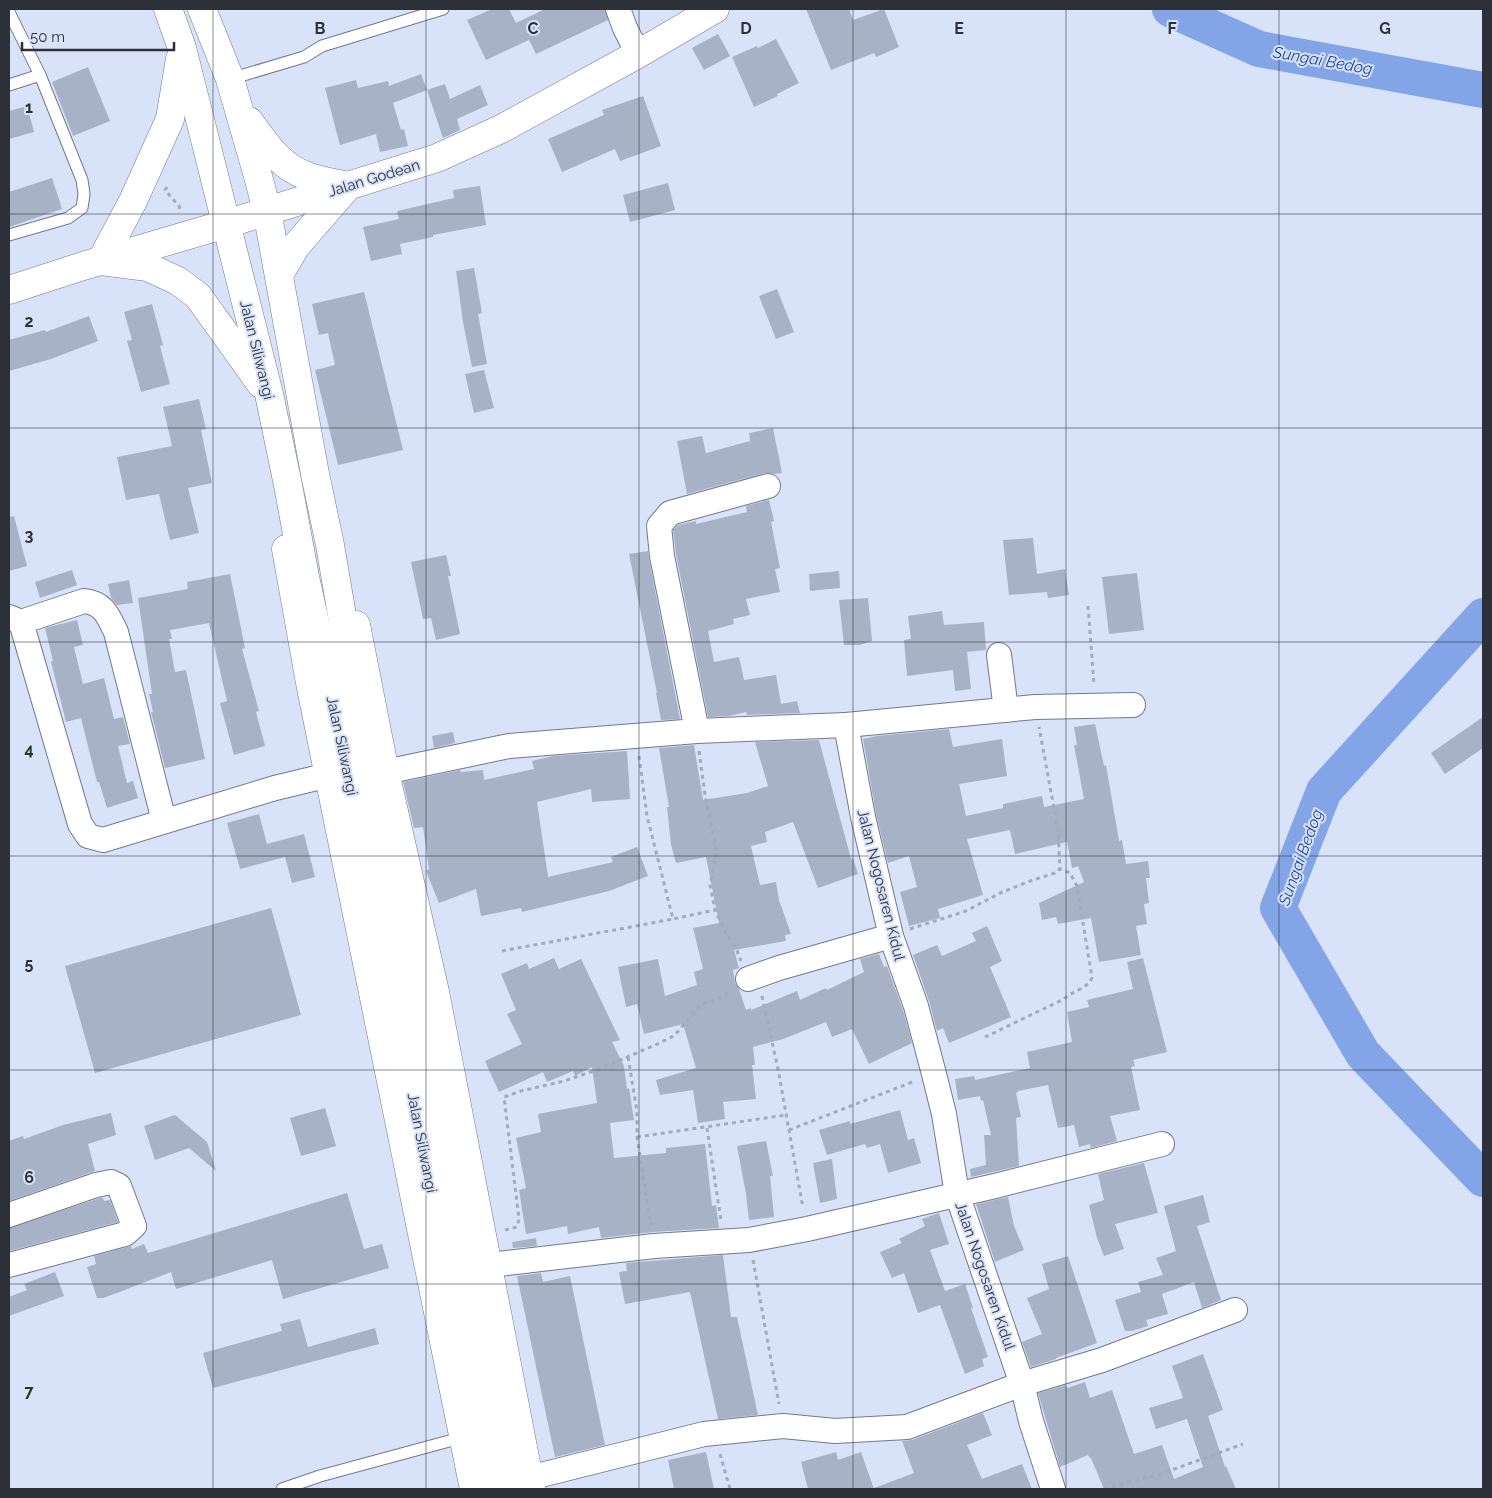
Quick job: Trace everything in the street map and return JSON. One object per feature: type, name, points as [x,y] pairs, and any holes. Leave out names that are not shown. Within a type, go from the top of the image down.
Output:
[{"type":"main road","name":"Jalan Siliwangi","points":[[168,9],[182,48],[269,394],[305,577],[352,795],[472,1434],[490,1489]]},
{"type":"main road","name":"Jalan Siliwangi","points":[[202,9],[230,79],[266,211],[330,545],[367,762],[422,1014],[499,1405],[525,1486]]},
{"type":"main road","name":"Jalan Godean","points":[[9,290],[101,260],[226,224],[437,158],[501,129],[638,54],[715,9]]},
{"type":"main road","points":[[182,48],[170,119],[134,201],[101,260],[148,267],[178,281],[198,296],[269,394]]},
{"type":"main road","points":[[238,106],[273,154],[288,167],[306,176],[348,186],[296,246],[279,275]]},
{"type":"main road","points":[[315,474],[328,488],[385,772],[436,992],[489,1265],[525,1486]]},
{"type":"main road","points":[[288,484],[280,502],[283,533],[311,688],[472,1434],[474,1489]]},
{"type":"street","points":[[618,9],[638,54]]},
{"type":"street","points":[[697,731],[662,556],[659,526],[670,513],[768,486]]},
{"type":"street","points":[[164,821],[116,632],[108,616],[100,606],[93,602],[84,602],[15,620],[80,824],[88,836],[104,840],[329,774]]},
{"type":"street","points":[[998,655],[1006,710]]},
{"type":"street","points":[[385,772],[509,746],[697,731],[846,725],[1035,707],[1132,705]]},
{"type":"street","name":"Jalan Nogosaren Kidul","points":[[846,725],[863,817],[891,936],[916,1006],[944,1114],[957,1194],[1022,1384],[1031,1421],[1053,1489]]},
{"type":"street","points":[[748,979],[779,968],[891,936]]},
{"type":"street","points":[[489,1265],[654,1246],[749,1240],[807,1229],[1056,1171],[1162,1144]]},
{"type":"street","points":[[9,1215],[96,1185],[111,1182],[119,1186],[134,1226],[126,1234],[9,1265]]},
{"type":"street","points":[[525,1486],[704,1434],[783,1426],[835,1431],[907,1427],[1022,1384],[1102,1360],[1235,1310]]},
{"type":"lane","points":[[230,79],[304,57],[322,46],[443,9]]},
{"type":"lane","points":[[9,12],[40,75],[82,180],[84,194],[82,208],[68,218],[9,235]]},
{"type":"lane","points":[[9,85],[40,75]]},
{"type":"lane","points":[[282,1489],[472,1434]]},
{"type":"path","points":[[1088,606],[1096,706]]},
{"type":"path","points":[[1035,707],[1058,830],[1060,869]]},
{"type":"path","points":[[636,736],[647,816],[674,919]]},
{"type":"path","points":[[891,936],[952,917],[1015,886],[1055,873],[1060,869]]},
{"type":"path","points":[[984,1037],[1064,999],[1069,994],[1088,985],[1092,978],[1077,886],[1070,873],[1060,869]]},
{"type":"path","points":[[502,950],[715,910]]},
{"type":"path","points":[[483,1236],[517,1227],[519,1219],[504,1097],[597,1070],[675,1035],[700,1005],[723,996],[748,979]]},
{"type":"path","points":[[628,1057],[637,1111],[637,1137],[654,1246]]},
{"type":"path","points":[[789,1130],[934,1074]]},
{"type":"path","points":[[637,1137],[786,1115]]},
{"type":"path","points":[[707,1128],[724,1241]]},
{"type":"path","points":[[749,1240],[783,1426]]},
{"type":"path","points":[[714,1433],[730,1489]]},
{"type":"path","points":[[1104,1489],[1161,1474],[1243,1444]]},
{"type":"building","points":[[492,9],[509,9],[516,23],[545,9],[605,9],[608,20],[536,54],[529,40],[486,60],[467,20]]},
{"type":"building","points":[[806,9],[849,9],[853,20],[884,9],[899,47],[876,57],[874,53],[831,70]]},
{"type":"building","points":[[718,34],[730,56],[704,70],[692,48]]},
{"type":"building","points":[[776,39],[799,83],[777,94],[778,96],[754,107],[732,57],[757,46],[758,48]]},
{"type":"building","points":[[88,67],[110,121],[73,136],[52,82]]},
{"type":"building","points":[[421,74],[427,90],[393,103],[401,130],[404,129],[408,146],[380,152],[376,134],[340,145],[325,88],[356,80],[358,88],[388,81],[389,86]]},
{"type":"building","points":[[445,84],[450,99],[480,85],[488,105],[457,119],[460,130],[443,138],[427,90]]},
{"type":"building","points":[[643,96],[661,146],[620,161],[615,149],[562,172],[548,139],[604,115],[602,110]]},
{"type":"building","points":[[27,106],[34,132],[9,139],[9,111]]},
{"type":"building","points":[[52,178],[62,209],[9,227],[9,192]]},
{"type":"building","points":[[668,183],[675,210],[630,222],[623,195]]},
{"type":"building","points":[[480,186],[486,225],[433,235],[433,237],[400,244],[402,254],[371,261],[363,227],[399,219],[397,211],[454,198],[453,190]]},
{"type":"building","points":[[474,268],[482,313],[478,314],[487,364],[472,367],[456,271]]},
{"type":"building","points":[[777,289],[794,332],[776,339],[759,296]]},
{"type":"building","points":[[364,292],[403,450],[338,465],[315,370],[335,365],[328,333],[319,335],[312,304]]},
{"type":"building","points":[[152,304],[163,345],[160,346],[170,384],[141,392],[127,341],[132,340],[124,312]]},
{"type":"building","points":[[89,316],[98,341],[51,359],[9,371],[9,340],[45,330],[46,332]]},
{"type":"building","points":[[484,370],[494,408],[474,413],[465,374]]},
{"type":"building","points":[[199,399],[206,429],[201,430],[212,483],[188,488],[199,533],[170,540],[159,494],[126,500],[117,457],[172,446],[163,407]]},
{"type":"building","points":[[773,428],[782,473],[764,473],[687,494],[677,441],[702,436],[706,453],[750,441],[749,433]]},
{"type":"building","points":[[769,500],[774,521],[771,522],[780,568],[775,569],[780,592],[746,599],[750,615],[733,619],[734,624],[708,631],[714,662],[739,657],[744,680],[776,675],[781,704],[797,701],[800,713],[747,715],[746,712],[729,716],[708,717],[673,530],[678,525],[696,521],[696,524],[747,512],[746,506]]},
{"type":"building","points":[[14,516],[27,566],[9,571],[9,517]]},
{"type":"building","points":[[1033,538],[1037,574],[1065,569],[1069,595],[1048,598],[1047,592],[1009,595],[1003,540]]},
{"type":"building","points":[[648,551],[680,719],[661,720],[629,554]]},
{"type":"building","points":[[446,555],[451,576],[448,576],[460,634],[436,640],[431,618],[423,619],[411,562]]},
{"type":"building","points":[[72,570],[77,585],[40,598],[35,582]]},
{"type":"building","points":[[839,571],[840,588],[810,591],[809,574]]},
{"type":"building","points":[[1137,573],[1144,630],[1109,634],[1102,577]]},
{"type":"building","points":[[230,574],[245,648],[242,649],[259,711],[256,712],[265,746],[234,755],[220,703],[227,701],[209,623],[170,630],[172,639],[169,639],[175,672],[186,670],[205,759],[165,768],[151,712],[153,712],[149,694],[152,694],[138,598],[188,589],[187,582]]},
{"type":"building","points":[[129,580],[133,603],[117,605],[111,598],[108,584]]},
{"type":"building","points":[[868,598],[872,641],[860,645],[844,645],[839,600]]},
{"type":"building","points":[[942,611],[944,625],[984,622],[986,650],[967,652],[971,689],[955,691],[953,670],[907,676],[904,640],[911,639],[908,616]]},
{"type":"building","points":[[77,620],[83,645],[74,647],[83,684],[104,678],[114,719],[123,717],[130,744],[118,746],[127,783],[133,781],[138,798],[107,808],[99,782],[97,782],[81,718],[66,722],[51,662],[53,661],[45,628]]},
{"type":"building","points":[[1483,717],[1483,748],[1445,774],[1431,753]]},
{"type":"building","points":[[1095,724],[1104,766],[1106,765],[1119,841],[1122,840],[1126,864],[1148,861],[1150,878],[1146,878],[1149,903],[1144,904],[1147,924],[1136,926],[1141,955],[1099,962],[1091,918],[1058,924],[1056,917],[1042,920],[1039,903],[1084,882],[1078,866],[1072,868],[1067,842],[1015,854],[1010,830],[967,839],[983,895],[938,909],[940,918],[909,926],[900,892],[917,887],[909,856],[888,863],[876,814],[863,739],[949,729],[953,747],[1002,739],[1007,776],[959,784],[966,816],[1003,808],[1003,804],[1042,796],[1044,807],[1084,799],[1074,745],[1077,745],[1074,727]]},
{"type":"building","points":[[453,732],[455,743],[434,748],[432,736]]},
{"type":"building","points":[[819,740],[851,859],[853,858],[858,874],[818,888],[793,822],[765,832],[767,842],[751,846],[760,885],[776,882],[779,900],[791,934],[785,935],[786,941],[734,950],[739,968],[733,970],[735,983],[746,1010],[751,1008],[751,1010],[797,991],[800,1000],[826,988],[827,990],[864,972],[860,959],[879,954],[884,967],[887,966],[903,1010],[912,1043],[869,1064],[852,1029],[832,1037],[826,1022],[783,1039],[753,1047],[755,1065],[752,1065],[756,1099],[723,1102],[725,1119],[698,1123],[693,1090],[660,1095],[656,1080],[696,1068],[683,1024],[644,1034],[637,1004],[626,1007],[618,967],[658,959],[665,996],[697,985],[694,972],[703,969],[693,928],[719,923],[706,857],[676,863],[671,845],[667,807],[669,807],[659,748],[694,745],[703,800],[747,793],[768,786],[755,742]]},
{"type":"building","points":[[627,751],[630,799],[592,802],[591,789],[537,802],[548,877],[613,862],[611,857],[637,847],[648,876],[609,891],[522,912],[521,908],[481,916],[476,889],[439,903],[426,871],[429,869],[423,827],[414,828],[403,782],[460,770],[461,772],[483,770],[484,780],[534,769],[532,761],[553,756]]},
{"type":"building","points":[[259,814],[267,844],[304,834],[315,877],[292,883],[285,857],[240,869],[227,823]]},
{"type":"building","points":[[271,908],[301,1015],[95,1073],[65,966]]},
{"type":"building","points":[[987,926],[1002,961],[990,967],[1011,1017],[949,1043],[943,1028],[937,1031],[913,955],[937,945],[942,956],[976,941],[972,933]]},
{"type":"building","points":[[554,958],[559,969],[581,959],[620,1040],[612,1042],[624,1066],[634,1120],[610,1123],[614,1158],[666,1153],[666,1148],[705,1144],[712,1206],[716,1205],[719,1228],[653,1232],[601,1238],[599,1227],[568,1234],[567,1226],[526,1234],[519,1190],[526,1188],[516,1138],[541,1132],[538,1114],[597,1103],[592,1067],[575,1076],[573,1071],[547,1082],[543,1072],[499,1092],[485,1061],[522,1044],[507,1014],[516,1010],[501,974],[527,963],[529,969]]},
{"type":"building","points":[[1143,958],[1167,1052],[1133,1060],[1135,1066],[1131,1067],[1140,1110],[1110,1116],[1117,1141],[1091,1148],[1090,1144],[1079,1147],[1074,1125],[1058,1128],[1048,1085],[1018,1091],[1016,1093],[1021,1117],[1016,1118],[1019,1166],[971,1177],[970,1169],[986,1165],[984,1135],[991,1135],[983,1100],[981,1101],[980,1096],[958,1100],[955,1079],[974,1076],[975,1080],[1030,1068],[1027,1052],[1072,1042],[1067,1012],[1089,1007],[1087,1000],[1133,989],[1127,962]]},
{"type":"building","points":[[325,1108],[336,1146],[301,1156],[290,1118]]},
{"type":"building","points":[[900,1110],[908,1140],[914,1138],[921,1163],[888,1173],[880,1144],[867,1148],[865,1144],[827,1155],[819,1130],[850,1121],[850,1124]]},
{"type":"building","points":[[111,1113],[116,1135],[88,1144],[95,1171],[9,1201],[9,1141],[23,1136],[24,1139],[63,1125]]},
{"type":"building","points":[[175,1115],[207,1142],[216,1171],[189,1148],[155,1160],[144,1126]]},
{"type":"building","points":[[766,1141],[773,1176],[770,1176],[774,1217],[749,1220],[737,1146]]},
{"type":"building","points":[[832,1159],[837,1199],[820,1203],[813,1163]]},
{"type":"building","points":[[1144,1163],[1158,1213],[1115,1224],[1124,1249],[1104,1256],[1097,1238],[1089,1205],[1104,1200],[1098,1174]]},
{"type":"building","points":[[347,1193],[364,1249],[382,1244],[389,1268],[283,1299],[272,1260],[176,1289],[171,1272],[103,1298],[97,1298],[87,1267],[96,1264],[94,1256],[131,1246],[132,1249],[144,1244],[148,1253]]},
{"type":"building","points":[[1203,1195],[1210,1222],[1197,1226],[1221,1300],[1202,1308],[1194,1282],[1162,1294],[1168,1314],[1146,1320],[1148,1326],[1125,1331],[1115,1300],[1141,1292],[1138,1282],[1163,1275],[1156,1258],[1176,1251],[1164,1206]]},
{"type":"building","points":[[1008,1197],[1014,1226],[1024,1250],[995,1262],[976,1204]]},
{"type":"building","points":[[103,1198],[104,1201],[110,1200],[118,1222],[9,1251],[9,1228]]},
{"type":"building","points":[[939,1213],[949,1244],[930,1250],[945,1291],[965,1284],[988,1357],[982,1359],[984,1366],[965,1374],[940,1305],[918,1313],[904,1273],[892,1278],[880,1252],[902,1243],[899,1239],[925,1226],[922,1219]]},
{"type":"building","points":[[536,1238],[537,1246],[513,1248],[512,1242]]},
{"type":"building","points":[[723,1255],[731,1317],[737,1317],[758,1415],[718,1419],[690,1292],[625,1304],[619,1272],[627,1271],[626,1263]]},
{"type":"building","points":[[1068,1256],[1097,1343],[1031,1367],[1022,1342],[1042,1334],[1027,1298],[1049,1289],[1042,1264]]},
{"type":"building","points":[[55,1272],[64,1296],[9,1316],[9,1297],[27,1290],[24,1284]]},
{"type":"building","points":[[541,1273],[543,1282],[570,1276],[605,1445],[555,1457],[517,1276]]},
{"type":"building","points":[[300,1319],[308,1347],[375,1328],[379,1344],[213,1388],[203,1353],[282,1331],[280,1324]]},
{"type":"building","points":[[1203,1354],[1223,1410],[1208,1416],[1225,1467],[1236,1489],[1104,1489],[1088,1455],[1060,1467],[1038,1393],[1066,1385],[1067,1388],[1085,1382],[1090,1398],[1112,1390],[1134,1454],[1162,1445],[1174,1479],[1203,1467],[1187,1419],[1156,1429],[1149,1408],[1183,1398],[1172,1366]]},
{"type":"building","points":[[983,1413],[992,1435],[967,1445],[982,1479],[1022,1464],[1032,1489],[874,1489],[914,1473],[902,1441],[912,1440]]},
{"type":"building","points":[[706,1452],[714,1489],[674,1489],[668,1460]]},
{"type":"building","points":[[836,1452],[838,1460],[861,1452],[874,1489],[808,1489],[801,1462]]},
{"type":"waterway","name":"Sungai Bedog","points":[[1170,9],[1259,49],[1483,90]]},
{"type":"waterway","name":"Sungai Bedog","points":[[1483,616],[1324,791],[1278,908],[1363,1054],[1483,1179]]}]
